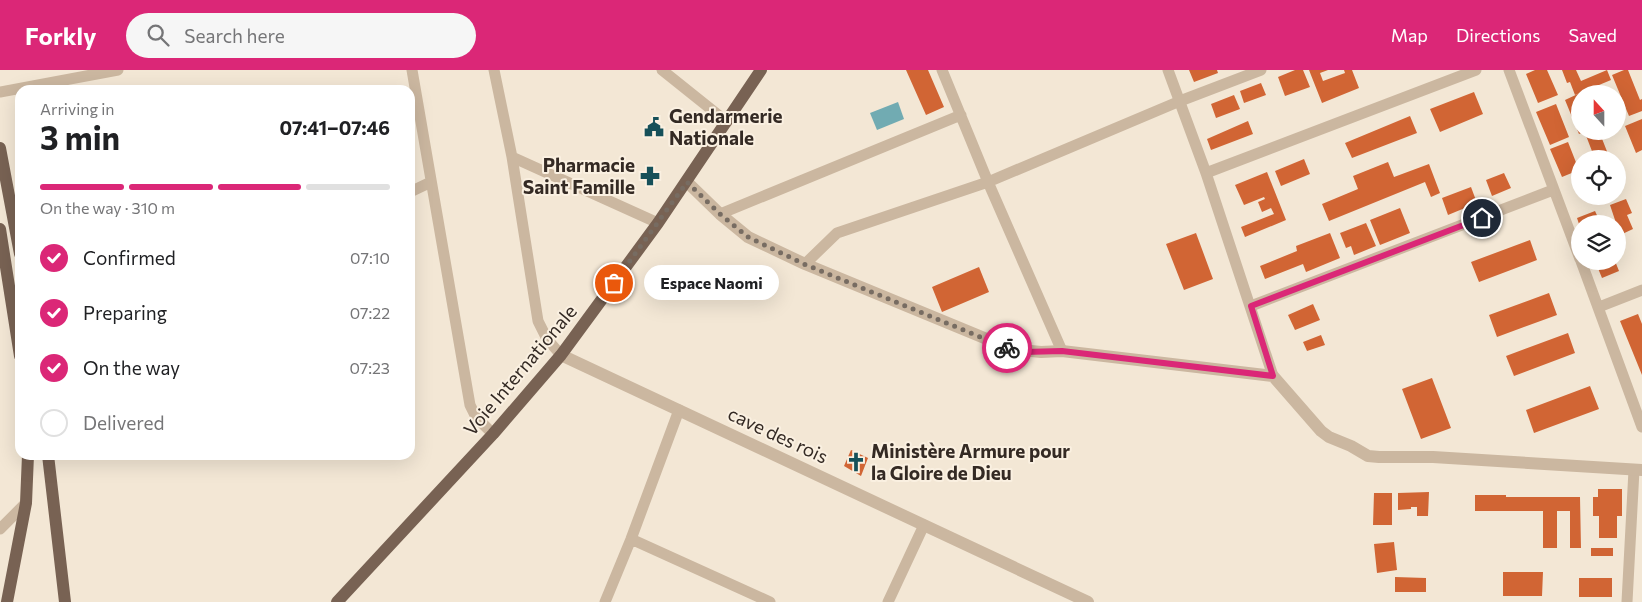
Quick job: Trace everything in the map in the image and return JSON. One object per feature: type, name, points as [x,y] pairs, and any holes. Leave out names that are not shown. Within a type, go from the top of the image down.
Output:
[{"type":"main road","name":"Voie Internationale","points":[[344,599],[493,434],[560,355],[687,182],[761,70]]},
{"type":"main road","points":[[0,148],[15,229]]},
{"type":"main road","points":[[0,229],[15,324]]},
{"type":"main road","points":[[7,602],[26,503],[28,460]]},
{"type":"main road","points":[[49,460],[66,600]]},
{"type":"street","points":[[32,85],[87,73],[118,70]]},
{"type":"street","points":[[412,70],[415,85]]},
{"type":"street","points":[[494,70],[512,157],[538,321],[547,339],[560,355]]},
{"type":"street","points":[[662,70],[727,122]]},
{"type":"street","points":[[942,70],[988,182],[1062,351]]},
{"type":"street","points":[[1168,70],[1206,173],[1273,376],[1321,432],[1368,456],[1433,457],[1638,470],[1627,602]]},
{"type":"street","points":[[804,264],[838,233],[988,182],[1180,101],[1261,70]]},
{"type":"street","points":[[1206,173],[1476,70]]},
{"type":"street","points":[[1509,70],[1571,237]]},
{"type":"street","points":[[415,88],[470,405],[476,417],[493,434]]},
{"type":"street","points":[[0,92],[15,89]]},
{"type":"street","points":[[720,214],[961,115]]},
{"type":"street","points":[[512,157],[658,223]]},
{"type":"street","points":[[415,190],[431,182]]},
{"type":"street","points":[[687,182],[720,214],[748,237],[804,264],[1011,349],[1041,352],[1062,351],[1273,376]]},
{"type":"street","points":[[1251,306],[1553,190]]},
{"type":"street","points":[[5,260],[15,257]]},
{"type":"street","points":[[1584,270],[1642,427]]},
{"type":"street","points":[[1598,307],[1642,290]]},
{"type":"street","name":"cave des rois","points":[[560,355],[1088,602]]},
{"type":"street","points":[[604,602],[631,540],[679,410]]},
{"type":"street","points":[[0,528],[26,503]]},
{"type":"street","points":[[888,602],[924,525]]},
{"type":"street","points":[[631,540],[770,602]]},
{"type":"water","points":[[898,102],[904,119],[877,130],[870,113]]},
{"type":"building","points":[[906,70],[928,70],[944,107],[926,115]]},
{"type":"building","points":[[1189,70],[1217,70],[1218,73],[1194,82]]},
{"type":"building","points":[[1295,70],[1303,70],[1310,87],[1285,96],[1278,77]]},
{"type":"building","points":[[1309,70],[1328,70],[1320,73],[1323,81],[1345,73],[1344,70],[1352,70],[1359,88],[1322,103]]},
{"type":"building","points":[[1535,70],[1547,70],[1558,95],[1538,103],[1526,74]]},
{"type":"building","points":[[1562,70],[1576,70],[1581,81],[1607,70],[1611,80],[1599,85],[1571,85],[1570,82],[1567,83]]},
{"type":"building","points":[[1628,70],[1640,100],[1642,99],[1642,111],[1629,116],[1626,109],[1626,85],[1616,85],[1612,75]]},
{"type":"building","points":[[1261,83],[1266,95],[1244,103],[1240,91]]},
{"type":"building","points":[[1474,92],[1483,114],[1440,132],[1430,109]]},
{"type":"building","points":[[1234,95],[1240,109],[1216,118],[1211,104]]},
{"type":"building","points":[[1571,97],[1571,115],[1565,100]]},
{"type":"building","points":[[1556,104],[1569,137],[1550,145],[1536,112]]},
{"type":"building","points":[[1410,116],[1417,133],[1352,158],[1345,143]]},
{"type":"building","points":[[1642,119],[1642,150],[1636,153],[1626,126]]},
{"type":"building","points":[[1248,121],[1253,134],[1211,150],[1207,139]]},
{"type":"building","points":[[1588,140],[1603,140],[1606,150],[1592,150]]},
{"type":"building","points":[[1568,142],[1571,150],[1571,173],[1562,177],[1550,149]]},
{"type":"building","points":[[1304,159],[1310,174],[1281,186],[1275,171]]},
{"type":"building","points":[[1388,162],[1394,177],[1429,164],[1440,193],[1431,197],[1425,182],[1329,221],[1322,204],[1358,189],[1353,176]]},
{"type":"building","points":[[1267,172],[1286,220],[1245,237],[1241,227],[1274,214],[1271,208],[1262,212],[1258,202],[1265,199],[1264,197],[1244,205],[1235,185]]},
{"type":"building","points":[[1504,173],[1511,188],[1492,196],[1486,180]]},
{"type":"building","points":[[1471,187],[1477,203],[1448,215],[1442,198]]},
{"type":"building","points":[[1626,199],[1632,213],[1627,215],[1633,229],[1626,232],[1626,215],[1613,215],[1610,205],[1626,205]]},
{"type":"building","points":[[1400,208],[1410,233],[1380,245],[1370,220]]},
{"type":"building","points":[[1595,211],[1597,215],[1585,215]]},
{"type":"building","points":[[1366,223],[1376,246],[1354,255],[1351,246],[1346,248],[1340,233]]},
{"type":"building","points":[[1196,233],[1213,279],[1184,290],[1166,244]]},
{"type":"building","points":[[1330,233],[1340,258],[1306,272],[1303,264],[1265,279],[1260,266],[1297,251],[1296,246]]},
{"type":"building","points":[[1530,240],[1537,260],[1479,282],[1471,262]]},
{"type":"building","points":[[979,267],[989,292],[942,312],[932,287]]},
{"type":"building","points":[[1599,270],[1619,270],[1619,271],[1602,278]]},
{"type":"building","points":[[1549,293],[1557,315],[1497,337],[1489,315]]},
{"type":"building","points":[[1313,304],[1320,320],[1295,330],[1288,315]]},
{"type":"building","points":[[1638,314],[1642,324],[1642,375],[1620,321]]},
{"type":"building","points":[[1568,333],[1575,353],[1514,376],[1506,356]]},
{"type":"building","points":[[1321,335],[1325,345],[1307,351],[1303,342]]},
{"type":"building","points":[[1432,378],[1451,428],[1421,439],[1402,389]]},
{"type":"building","points":[[1590,386],[1599,409],[1534,433],[1526,410]]},
{"type":"building","name":"Ministère Armure pour la Gloire de Dieu","points":[[851,450],[868,458],[861,476],[844,466]]},
{"type":"building","points":[[1598,489],[1622,489],[1622,516],[1617,516],[1617,538],[1599,538],[1599,516],[1593,516],[1593,497],[1598,497]]},
{"type":"building","points":[[1429,492],[1428,516],[1417,516],[1417,507],[1398,510],[1398,493]]},
{"type":"building","points":[[1374,493],[1392,493],[1392,525],[1373,525]]},
{"type":"building","points":[[1475,495],[1580,497],[1581,548],[1570,548],[1570,511],[1557,511],[1557,548],[1543,548],[1543,511],[1475,511]]},
{"type":"building","points":[[1394,542],[1397,570],[1377,573],[1374,544]]},
{"type":"building","points":[[1591,548],[1613,548],[1613,556],[1591,556]]},
{"type":"building","points":[[1503,572],[1543,572],[1542,596],[1503,596]]},
{"type":"building","points":[[1395,577],[1426,578],[1426,592],[1395,592]]},
{"type":"building","points":[[1579,578],[1612,578],[1612,597],[1579,597]]},
{"type":"way so far","points":[[614,283],[687,182],[720,214],[748,237],[804,264],[1007,348]]},
{"type":"place","name":"Gendarmerie Nationale","points":[[654,127]]},
{"type":"place","name":"Pharmacie Saint Famille","points":[[650,176]]},
{"type":"place","name":"Espace Naomi","points":[[614,283]]},
{"type":"place","name":"Ministère Armure pour la Gloire de Dieu","points":[[856,462]]},
{"type":"route","points":[[1007,348],[1024,352],[1062,351],[1273,376],[1251,306],[1482,218]]}]
